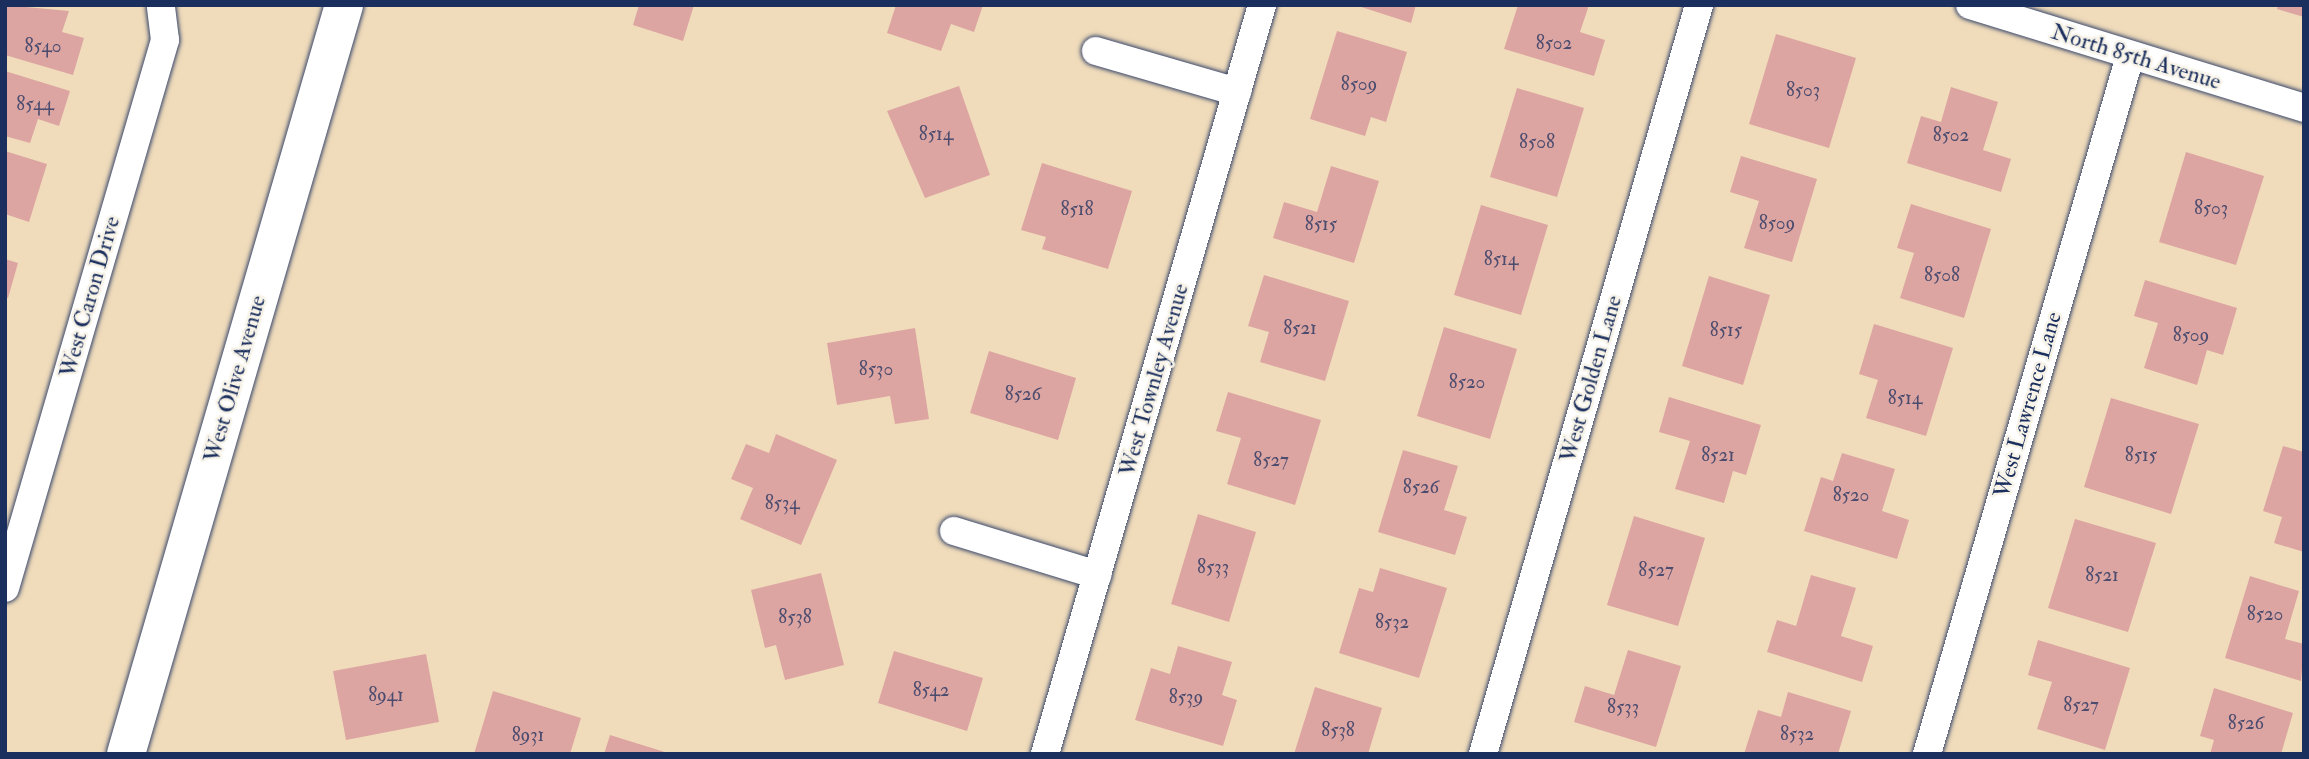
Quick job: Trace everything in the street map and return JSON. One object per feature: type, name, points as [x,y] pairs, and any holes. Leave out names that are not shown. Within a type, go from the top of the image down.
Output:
[{"type":"main road","name":"West Olive Avenue","points":[[126,754],[344,5]]},
{"type":"street","name":"West Caron Drive","points":[[5,588],[165,40],[161,5]]},
{"type":"street","name":"West Townley Avenue","points":[[1045,754],[1262,5]]},
{"type":"street","name":"West Golden Lane","points":[[1483,754],[1699,5]]},
{"type":"street","name":"North 85th Avenue","points":[[1969,5],[2304,108]]},
{"type":"street","points":[[1096,51],[1237,92]]},
{"type":"street","name":"West Lawrence Lane","points":[[1927,754],[2130,56]]},
{"type":"street","points":[[954,531],[1097,575]]},
{"type":"building","points":[[5,5],[69,11],[62,32],[84,38],[73,75],[5,55]]},
{"type":"building","points":[[639,5],[694,5],[683,41],[633,25]]},
{"type":"building","points":[[896,5],[983,5],[974,32],[951,24],[941,51],[887,33]]},
{"type":"building","points":[[1355,5],[1416,5],[1411,23]]},
{"type":"building","points":[[1518,5],[1589,5],[1580,32],[1605,40],[1594,76],[1504,49]]},
{"type":"building","points":[[2278,5],[2304,5],[2304,17],[2277,9]]},
{"type":"building","points":[[1337,31],[1407,52],[1386,122],[1371,117],[1365,136],[1310,119]]},
{"type":"building","points":[[1776,34],[1856,58],[1829,148],[1749,124]]},
{"type":"building","points":[[5,71],[70,91],[59,126],[38,119],[30,143],[5,136]]},
{"type":"building","points":[[959,86],[990,175],[925,198],[887,111]]},
{"type":"building","points":[[1951,87],[1998,102],[1983,150],[2011,159],[2001,192],[1907,163],[1921,116],[1941,122]]},
{"type":"building","points":[[1517,88],[1584,108],[1557,197],[1490,177]]},
{"type":"building","points":[[5,151],[47,164],[29,222],[5,214]]},
{"type":"building","points":[[2186,152],[2264,176],[2236,265],[2159,242]]},
{"type":"building","points":[[1741,156],[1817,179],[1792,262],[1744,248],[1759,201],[1730,192]]},
{"type":"building","points":[[1042,163],[1132,191],[1108,269],[1042,249],[1046,237],[1021,230]]},
{"type":"building","points":[[1331,166],[1379,181],[1354,263],[1273,238],[1284,202],[1317,212]]},
{"type":"building","points":[[1911,204],[1991,229],[1964,318],[1900,298],[1914,253],[1897,248]]},
{"type":"building","points":[[1481,205],[1548,225],[1521,315],[1454,295]]},
{"type":"building","points":[[5,259],[18,263],[8,298],[5,297]]},
{"type":"building","points":[[1264,275],[1349,301],[1325,381],[1260,362],[1269,332],[1248,326]]},
{"type":"building","points":[[1709,276],[1770,295],[1743,385],[1682,366]]},
{"type":"building","points":[[2145,280],[2237,308],[2223,355],[2207,350],[2197,385],[2144,368],[2158,323],[2134,316]]},
{"type":"building","points":[[1874,324],[1953,348],[1926,436],[1866,418],[1878,380],[1859,374]]},
{"type":"building","points":[[1444,327],[1517,349],[1490,439],[1417,416]]},
{"type":"building","points":[[915,328],[929,419],[895,424],[890,396],[837,405],[827,343]]},
{"type":"building","points":[[989,351],[1076,378],[1058,440],[970,413]]},
{"type":"building","points":[[1228,392],[1321,420],[1295,505],[1227,484],[1241,438],[1216,431]]},
{"type":"building","points":[[1669,397],[1761,425],[1746,475],[1733,471],[1724,503],[1675,489],[1690,441],[1659,432]]},
{"type":"building","points":[[2111,398],[2199,424],[2171,514],[2084,487]]},
{"type":"building","points":[[776,434],[837,460],[801,545],[740,519],[753,488],[731,479],[746,444],[769,453]]},
{"type":"building","points":[[2283,446],[2304,452],[2304,552],[2274,543],[2282,517],[2263,511]]},
{"type":"building","points":[[1403,450],[1458,466],[1444,510],[1467,517],[1455,555],[1378,532]]},
{"type":"building","points":[[1842,453],[1895,469],[1882,511],[1909,520],[1897,559],[1804,531],[1821,477],[1833,481]]},
{"type":"building","points":[[1198,514],[1256,532],[1229,622],[1171,604]]},
{"type":"building","points":[[1634,516],[1705,538],[1678,626],[1607,605]]},
{"type":"building","points":[[2075,519],[2156,543],[2128,632],[2048,608]]},
{"type":"building","points":[[1380,568],[1447,588],[1419,678],[1339,653],[1359,588],[1373,592]]},
{"type":"building","points":[[821,573],[844,665],[785,680],[776,645],[765,648],[751,590]]},
{"type":"building","points":[[1811,575],[1856,588],[1841,636],[1873,646],[1862,682],[1767,652],[1777,620],[1796,626]]},
{"type":"building","points":[[2250,576],[2299,591],[2285,639],[2304,644],[2301,681],[2225,658]]},
{"type":"building","points":[[2038,640],[2130,668],[2105,750],[2037,729],[2052,682],[2028,675]]},
{"type":"building","points":[[1178,646],[1232,662],[1222,695],[1237,700],[1223,746],[1135,720],[1151,668],[1170,674]]},
{"type":"building","points":[[1628,650],[1681,666],[1656,747],[1574,722],[1585,686],[1614,695]]},
{"type":"building","points":[[894,651],[983,678],[967,731],[878,703]]},
{"type":"building","points":[[426,654],[439,722],[346,740],[333,671]]},
{"type":"building","points":[[1315,687],[1382,708],[1368,754],[1294,754]]},
{"type":"building","points":[[2214,688],[2293,713],[2281,754],[2210,754],[2214,740],[2200,736]]},
{"type":"building","points":[[493,691],[581,718],[570,754],[474,754]]},
{"type":"building","points":[[1788,692],[1851,711],[1838,754],[1744,754],[1758,710],[1781,717]]},
{"type":"building","points":[[610,735],[668,753],[668,754],[604,754]]}]
